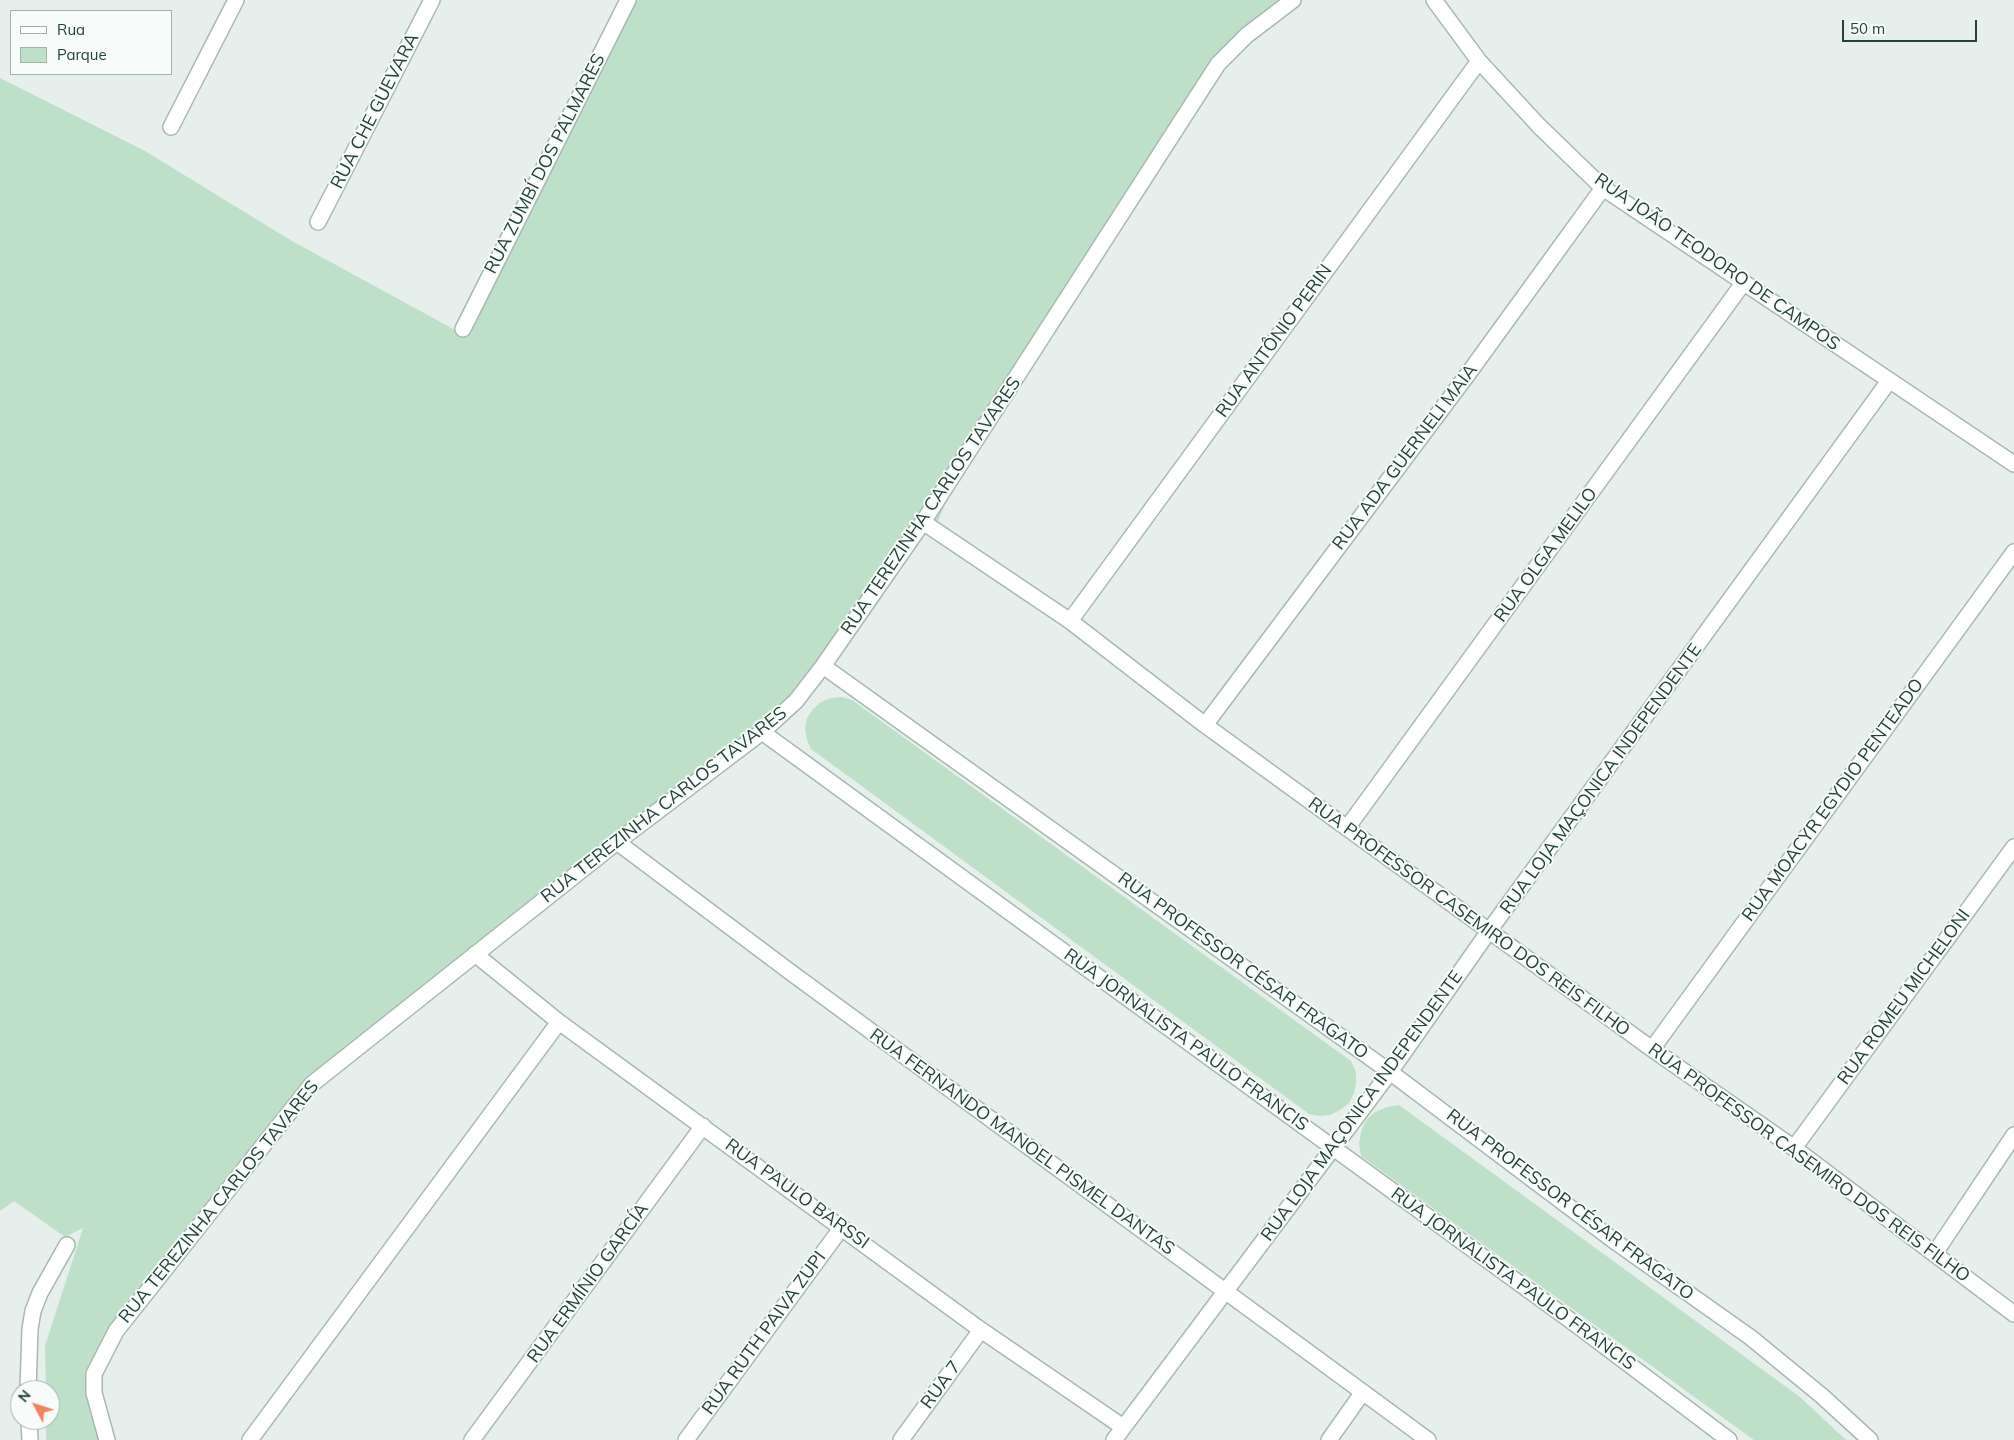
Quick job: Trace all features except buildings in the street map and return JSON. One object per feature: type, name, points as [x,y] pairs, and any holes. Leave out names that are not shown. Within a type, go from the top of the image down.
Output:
[{"type":"street","points":[[171,128],[236,0]]},
{"type":"street","name":"RUA CHE GUEVARA","points":[[318,222],[432,0]]},
{"type":"street","name":"RUA ZUMBÍ DOS PALMARES","points":[[463,329],[628,0]]},
{"type":"street","name":"RUA TEREZINHA CARLOS TAVARES","points":[[107,1440],[94,1393],[94,1374],[116,1331],[312,1084],[617,842],[762,732],[796,701],[823,666],[923,522],[1218,64],[1247,35],[1294,0]]},
{"type":"street","name":"RUA JOÃO TEODORO DE CAMPOS","points":[[1434,0],[1479,61],[1539,126],[1603,188],[2014,464]]},
{"type":"street","name":"RUA ANTÔNIO PERIN","points":[[1070,622],[1479,61]]},
{"type":"street","name":"RUA ADA GUERNELI MAIA","points":[[1205,725],[1468,374],[1603,188]]},
{"type":"street","name":"RUA OLGA MELILO","points":[[1347,828],[1744,282]]},
{"type":"street","name":"RUA LOJA MAÇONICA INDEPENDENTE","points":[[1114,1440],[1390,1072],[1489,931],[1889,381]]},
{"type":"street","name":"RUA PROFESSOR CASEMIRO DOS REIS FILHO","points":[[923,522],[1070,622],[1205,725],[1652,1049],[1794,1148],[2014,1314]]},
{"type":"street","name":"RUA MOACYR EGYDIO PENTEADO","points":[[1652,1049],[2014,552]]},
{"type":"street","name":"RUA PROFESSOR CÉSAR FRAGATO","points":[[823,666],[1390,1072],[1617,1244],[1750,1337],[1822,1396],[1870,1440]]},
{"type":"street","name":"RUA JORNALISTA PAULO FRANCIS","points":[[762,732],[1578,1326],[1729,1440]]},
{"type":"street","name":"RUA FERNANDO MANOEL PISMEL DANTAS","points":[[617,842],[793,974],[1428,1440]]},
{"type":"street","name":"RUA ROMEU MICHELONI","points":[[1794,1148],[2014,847]]},
{"type":"street","name":"RUA PAULO BARSSI","points":[[475,954],[560,1022],[981,1330],[1123,1428]]},
{"type":"street","points":[[250,1440],[560,1022]]},
{"type":"street","name":"RUA ERMÍNIO GARCÍA","points":[[472,1440],[704,1126]]},
{"type":"street","points":[[1935,1253],[2014,1135]]},
{"type":"street","name":"RUA RUTH PAIVA ZUPI","points":[[686,1440],[842,1227]]},
{"type":"street","points":[[28,1380],[30,1329],[34,1311],[40,1293],[67,1245]]},
{"type":"street","name":"RUA 7","points":[[901,1440],[981,1330]]},
{"type":"street","points":[[1329,1440],[1363,1392]]},
{"type":"green space","points":[[633,0],[1293,0],[1231,50],[956,478],[939,519],[928,534],[919,536],[796,701],[312,1084],[116,1331],[94,1374],[107,1440],[46,1440],[46,1430],[60,1430],[60,1380],[46,1380],[45,1346],[83,1228],[65,1237],[14,1201],[0,1211],[0,78],[145,151],[292,241],[468,337]]},
{"type":"green space","points":[[842,697],[852,700],[1351,1061],[1356,1072],[1356,1083],[1349,1103],[1330,1115],[1319,1116],[1309,1114],[811,749],[805,729],[807,718],[821,702],[831,698]]},
{"type":"green space","points":[[1399,1105],[1800,1397],[1846,1440],[1754,1440],[1361,1156],[1359,1144],[1366,1120],[1375,1112]]}]
